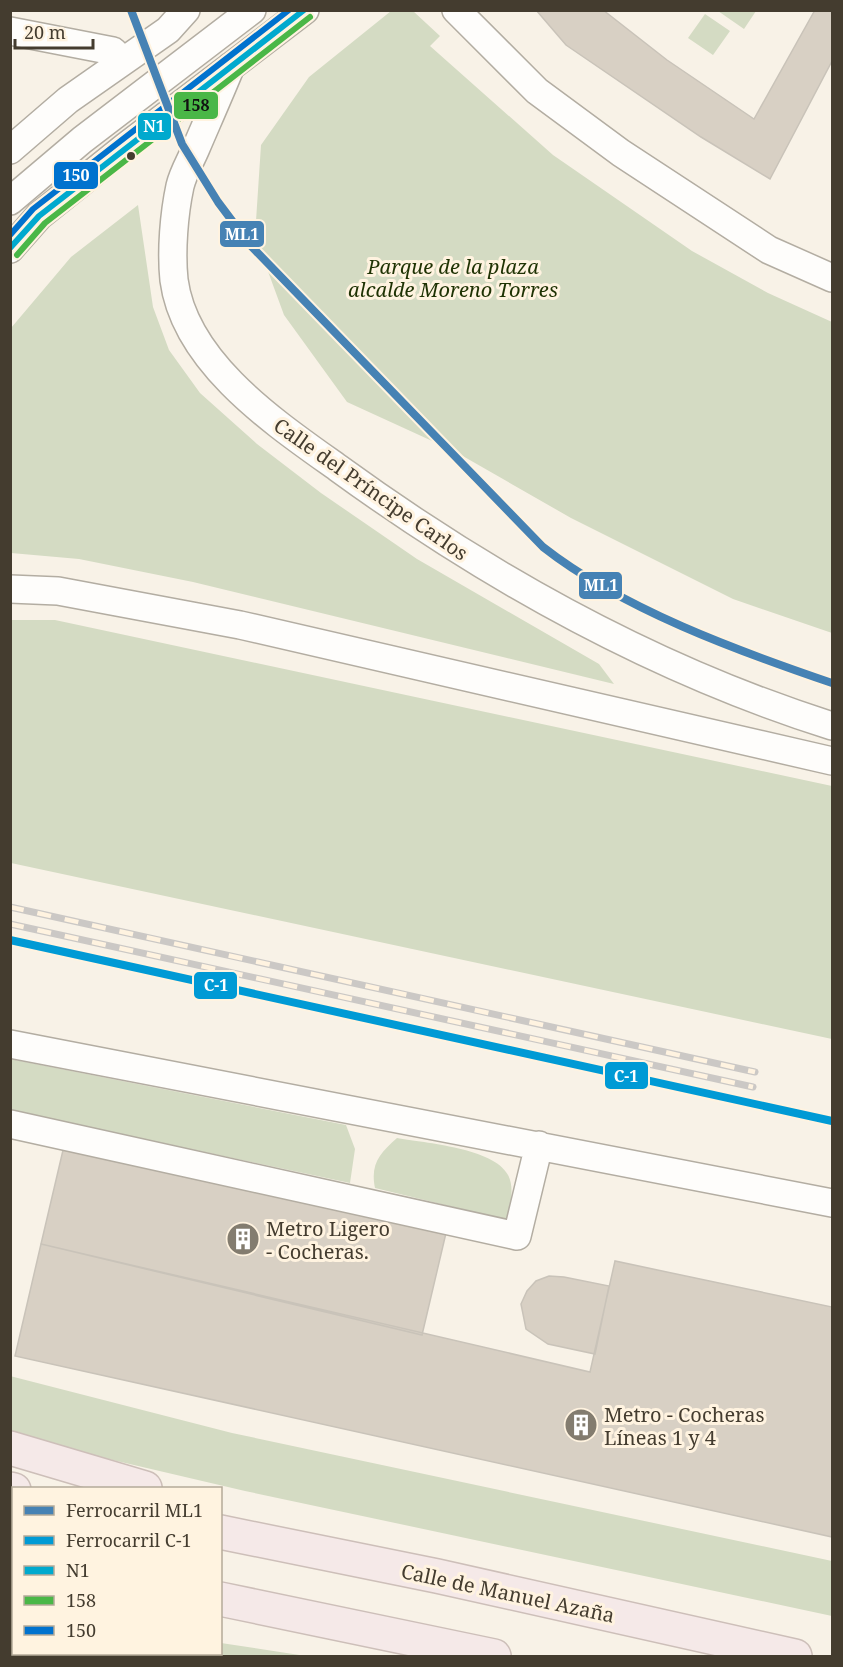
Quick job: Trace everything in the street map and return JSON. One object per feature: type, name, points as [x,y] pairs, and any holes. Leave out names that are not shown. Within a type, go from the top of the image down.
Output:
[{"type":"highway","points":[[10,1448],[142,1487]]},
{"type":"highway","points":[[222,1512],[437,1576]]},
{"type":"highway","name":"Calle de Manuel Azaña","points":[[222,1532],[437,1576],[795,1656]]},
{"type":"highway","points":[[222,1599],[494,1656]]},
{"type":"highway","points":[[222,1617],[336,1624]]},
{"type":"street","points":[[10,201],[82,140],[252,10]]},
{"type":"street","points":[[10,249],[39,216],[305,10]]},
{"type":"street","points":[[456,10],[537,91],[621,153],[769,250],[832,278]]},
{"type":"street","points":[[10,150],[68,100],[177,20],[185,61]]},
{"type":"street","points":[[10,31],[113,51],[123,61]]},
{"type":"street","name":"Calle del Príncipe Carlos","points":[[231,66],[180,185],[174,250],[174,281],[184,316],[203,349],[227,378],[271,420],[384,502],[451,547],[530,593],[670,663],[832,726]]},
{"type":"street","points":[[10,589],[58,591],[240,625],[832,761]]},
{"type":"street","points":[[10,1044],[832,1203]]},
{"type":"street","points":[[10,1124],[517,1236],[539,1145]]},
{"type":"green space","name":"Parque de la plaza alcalde Moreno Torres","points":[[391,11],[413,11],[440,36],[430,46],[553,155],[692,251],[768,293],[832,322],[832,633],[733,599],[571,518],[454,451],[347,402],[284,315],[255,236],[261,145],[309,77]]},
{"type":"green space","points":[[718,11],[756,11],[744,29]]},
{"type":"green space","points":[[705,14],[730,31],[713,55],[688,38]]},
{"type":"green space","points":[[138,205],[153,307],[169,350],[200,393],[257,444],[321,493],[417,559],[599,664],[614,684],[193,582],[79,559],[11,553],[11,328],[71,257]]},
{"type":"green space","points":[[10,620],[55,620],[832,786],[832,1039],[11,863]]},
{"type":"green space","points":[[10,1059],[346,1125],[355,1149],[350,1183],[11,1111]]},
{"type":"green space","points":[[397,1138],[458,1148],[489,1159],[500,1166],[508,1175],[511,1186],[507,1220],[375,1188],[375,1166],[386,1149]]},
{"type":"green space","points":[[10,1376],[232,1433],[832,1561],[832,1616],[245,1491],[57,1447],[11,1433]]},
{"type":"green space","points":[[10,1610],[12,1610],[12,1655],[222,1655],[222,1643],[306,1656],[11,1656]]},
{"type":"building","points":[[536,10],[603,10],[667,60],[754,119],[815,10],[832,10],[832,61],[770,179],[701,137],[566,45]]},
{"type":"building","name":"Metro Ligero - Cocheras.","points":[[64,1146],[446,1233],[422,1335],[41,1244]]},
{"type":"building","name":"Metro - Cocheras Líneas 1 y 4","points":[[41,1244],[590,1372],[615,1261],[832,1307],[832,1537],[15,1356]]},
{"type":"building","points":[[549,1276],[609,1286],[595,1354],[548,1344],[526,1329],[521,1304],[527,1291],[536,1281]]},
{"type":"railway","points":[[10,907],[755,1072]]},
{"type":"railway","points":[[10,924],[753,1087]]},
{"type":"rail line","name":"ML1","points":[[131,10],[182,144],[218,202],[251,246],[543,547],[608,590],[644,609],[758,657],[832,683]]},
{"type":"rail line","name":"C-1","points":[[10,940],[832,1121]]},
{"type":"transit line","name":"150","points":[[10,235],[33,209],[289,10]]},
{"type":"transit line","name":"N1","points":[[10,248],[39,216],[304,10]]},
{"type":"transit line","name":"158","points":[[17,255],[45,223],[310,17]]},
{"type":"place","name":"Metro Ligero - Cocheras.","points":[[243,1239]]},
{"type":"place","name":"Metro - Cocheras Líneas 1 y 4","points":[[581,1425]]}]
